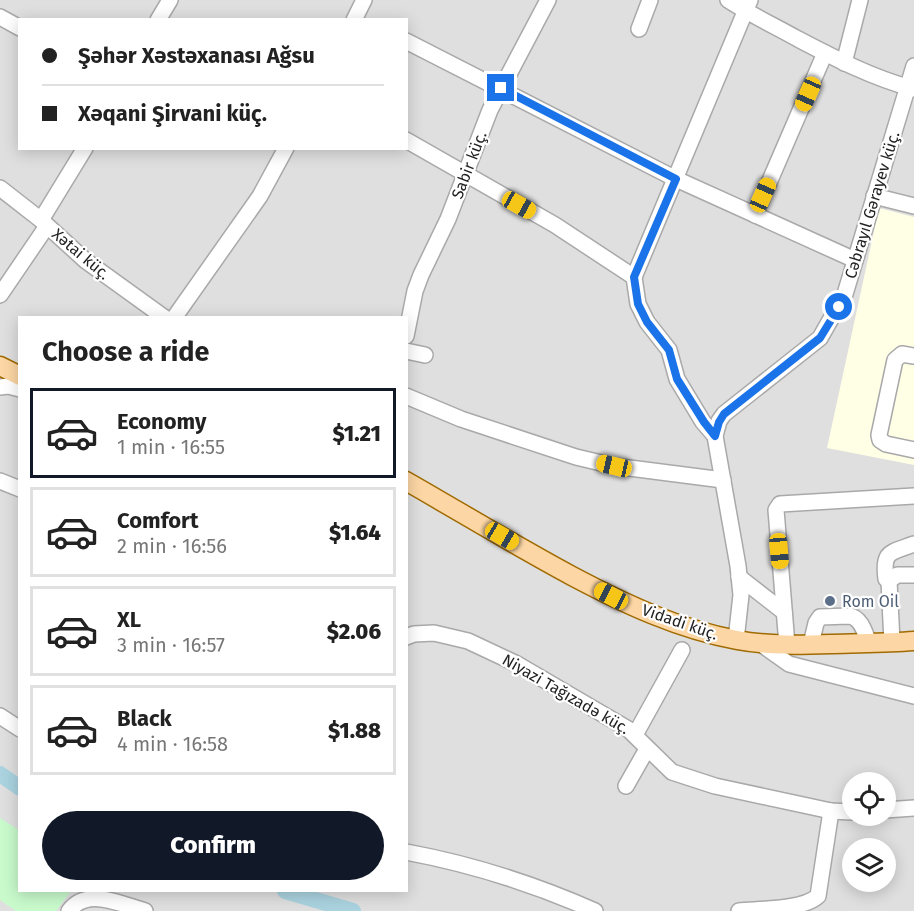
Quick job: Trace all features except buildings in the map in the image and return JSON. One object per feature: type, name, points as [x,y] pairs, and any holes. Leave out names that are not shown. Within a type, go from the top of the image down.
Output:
[{"type":"main road","points":[[0,366],[18,381]]},
{"type":"main road","name":"Vidadi küç.","points":[[408,482],[540,559],[611,596],[679,625],[761,644],[914,642]]},
{"type":"street","points":[[159,18],[170,0]]},
{"type":"street","points":[[358,18],[364,0]]},
{"type":"street","name":"Sabir küç.","points":[[408,327],[418,283],[448,219],[490,110],[549,0]]},
{"type":"street","points":[[639,29],[650,0]]},
{"type":"street","points":[[728,0],[747,5],[844,63],[878,78],[911,88]]},
{"type":"street","points":[[844,63],[860,0]]},
{"type":"street","points":[[736,640],[741,595],[740,577],[715,436],[677,379],[669,350],[647,322],[638,304],[634,277],[747,5]]},
{"type":"street","points":[[0,17],[18,27]]},
{"type":"street","points":[[408,42],[676,179],[855,260]]},
{"type":"street","points":[[754,215],[825,53]]},
{"type":"street","name":"Cəbrayıl Gərayev küç.","points":[[715,436],[724,414],[820,338],[845,294],[874,196],[911,88],[914,66]]},
{"type":"street","points":[[408,141],[555,225],[634,277]]},
{"type":"street","points":[[0,295],[44,223],[84,150]]},
{"type":"street","points":[[175,316],[254,204],[285,150]]},
{"type":"street","name":"Xətai küç.","points":[[0,188],[86,261],[162,316]]},
{"type":"street","points":[[874,196],[914,206]]},
{"type":"street","points":[[408,351],[426,355]]},
{"type":"street","points":[[914,356],[902,354],[895,360],[879,435],[880,440],[886,444],[914,450]]},
{"type":"street","points":[[0,387],[18,382]]},
{"type":"street","points":[[408,397],[461,420],[576,457],[614,466],[723,480]]},
{"type":"street","points":[[0,481],[18,488]]},
{"type":"street","points":[[787,645],[776,510],[780,504],[914,496]]},
{"type":"street","points":[[892,642],[889,580],[886,579],[884,563],[891,552],[914,544]]},
{"type":"street","points":[[889,580],[897,575],[914,575]]},
{"type":"street","points":[[740,577],[784,612]]},
{"type":"street","points":[[811,644],[816,623],[820,617],[849,616],[854,616],[859,620],[869,643]]},
{"type":"street","name":"Niyazi Tağızadə küç.","points":[[410,635],[434,633],[468,640],[517,664],[635,735],[672,772],[715,786],[842,812]]},
{"type":"street","points":[[761,644],[789,664],[914,696]]},
{"type":"street","points":[[635,735],[682,650]]},
{"type":"street","points":[[0,716],[18,728]]},
{"type":"street","points":[[626,786],[647,749]]},
{"type":"street","points":[[896,809],[914,808]]},
{"type":"street","points":[[739,911],[798,905],[812,901],[818,896],[831,811]]},
{"type":"street","points":[[408,852],[464,864],[554,893],[595,911]]},
{"type":"street","points":[[69,911],[74,904],[85,899],[106,899],[145,911]]},
{"type":"shaded area","points":[[0,0],[914,0],[914,911],[0,911]]},
{"type":"shaded area","points":[[879,208],[914,217],[914,465],[827,448]]},
{"type":"green space","points":[[0,818],[18,829],[18,892],[70,892],[56,911],[16,911],[0,900]]},
{"type":"waterway","points":[[0,774],[18,787]]},
{"type":"waterway","points":[[288,892],[353,911]]},
{"type":"place","name":"Rom Oil","points":[[830,601]]},
{"type":"route","points":[[501,88],[676,179],[634,277],[638,304],[647,322],[669,350],[677,379],[715,436],[724,414],[820,338],[839,307]]}]
